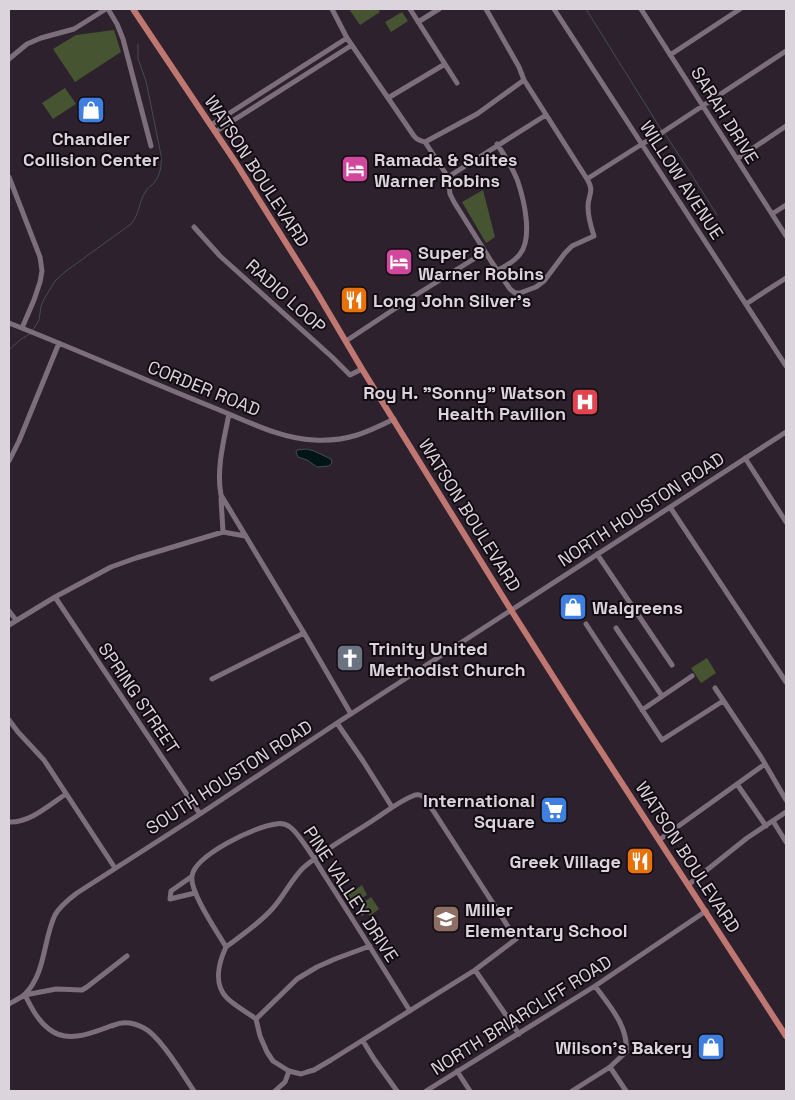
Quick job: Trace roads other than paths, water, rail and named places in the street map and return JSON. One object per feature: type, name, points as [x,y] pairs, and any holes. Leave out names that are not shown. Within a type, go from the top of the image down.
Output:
[{"type":"main road","name":"WATSON BOULEVARD","points":[[133,9],[236,163],[511,610],[786,1036]]},
{"type":"street","points":[[9,59],[27,44],[74,29],[107,9],[117,24],[122,39],[151,146]]},
{"type":"street","points":[[332,9],[352,45],[416,139],[421,142],[425,142],[477,114],[524,80]]},
{"type":"street","points":[[410,9],[457,83]]},
{"type":"street","points":[[418,22],[439,9]]},
{"type":"street","points":[[425,142],[448,177],[450,194],[485,252],[510,289],[515,293],[526,292],[536,287],[544,281],[572,246],[594,236],[590,225],[588,207],[592,190],[591,186],[524,80],[519,67],[486,9]]},
{"type":"street","name":"WILLOW AVENUE","points":[[554,9],[786,366]]},
{"type":"street","name":"SARAH DRIVE","points":[[641,9],[786,236]]},
{"type":"street","points":[[670,54],[740,9]]},
{"type":"street","points":[[211,125],[348,38]]},
{"type":"street","points":[[215,132],[352,45]]},
{"type":"street","points":[[587,179],[663,132],[786,51]]},
{"type":"street","points":[[388,98],[445,64]]},
{"type":"street","points":[[448,177],[497,144],[546,115]]},
{"type":"street","points":[[737,159],[786,126]]},
{"type":"street","points":[[497,144],[518,183],[527,228],[524,248],[520,255],[498,270]]},
{"type":"street","points":[[9,177],[40,257],[42,271],[34,300],[22,328]]},
{"type":"street","points":[[772,214],[786,205]]},
{"type":"street","name":"RADIO LOOP","points":[[194,227],[220,256],[332,356],[350,375],[362,369]]},
{"type":"street","points":[[346,341],[485,252]]},
{"type":"street","points":[[746,304],[786,278]]},
{"type":"street","name":"CORDER ROAD","points":[[9,323],[229,414],[289,436],[313,440],[335,440],[365,433],[394,419]]},
{"type":"street","points":[[9,462],[58,343]]},
{"type":"street","points":[[223,532],[219,485],[220,462],[229,414]]},
{"type":"street","name":"NORTH HOUSTON ROAD","points":[[511,610],[786,432]]},
{"type":"street","points":[[745,458],[786,522]]},
{"type":"street","points":[[221,495],[351,714]]},
{"type":"street","points":[[670,507],[786,682]]},
{"type":"street","points":[[9,625],[110,566],[223,532],[245,536]]},
{"type":"street","points":[[597,554],[672,665]]},
{"type":"street","name":"SPRING STREET","points":[[55,597],[200,814]]},
{"type":"street","points":[[9,610],[16,620]]},
{"type":"street","name":"SOUTH HOUSTON ROAD","points":[[9,1004],[24,995],[33,984],[38,974],[56,914],[64,903],[511,610]]},
{"type":"street","points":[[586,624],[662,740],[723,701]]},
{"type":"street","points":[[616,628],[662,696]]},
{"type":"street","points":[[212,679],[304,633]]},
{"type":"street","points":[[642,710],[692,676]]},
{"type":"street","points":[[715,688],[765,764],[786,800]]},
{"type":"street","points":[[9,720],[44,760],[115,868]]},
{"type":"street","points":[[337,723],[392,807]]},
{"type":"street","points":[[659,840],[765,764]]},
{"type":"street","points":[[738,784],[766,826]]},
{"type":"street","points":[[9,822],[27,818],[41,812],[66,794]]},
{"type":"street","points":[[416,795],[421,795],[425,798],[516,939],[475,970],[314,1070],[301,1074],[289,1071],[273,1061],[267,1052],[260,1036],[256,1019],[226,997],[220,988],[218,974],[221,958],[226,947],[264,918],[275,907],[302,869],[314,859],[392,807],[416,795]]},
{"type":"street","points":[[688,885],[747,838],[786,812]]},
{"type":"street","points":[[773,821],[786,842]]},
{"type":"street","name":"PINE VALLEY DRIVE","points":[[195,892],[170,899],[171,891],[191,877],[195,867],[216,849],[256,828],[282,823],[289,826],[295,831],[314,859],[410,1011]]},
{"type":"street","points":[[191,877],[195,892],[226,947]]},
{"type":"street","name":"NORTH BRIARCLIFF ROAD","points":[[426,1091],[595,986],[706,911]]},
{"type":"street","points":[[256,1019],[297,979],[317,967],[370,946]]},
{"type":"street","points":[[127,956],[82,990],[56,989],[24,995],[37,1016],[50,1030],[64,1037],[84,1035],[122,1023],[136,1024],[146,1028],[169,1054],[194,1091]]},
{"type":"street","points":[[475,970],[519,1034]]},
{"type":"street","points":[[572,1091],[610,1067],[626,1052],[627,1043],[618,1017],[595,986]]},
{"type":"street","points":[[363,1041],[397,1091]]},
{"type":"street","points":[[610,1067],[626,1091]]},
{"type":"street","points":[[275,1091],[285,1082],[289,1071]]},
{"type":"street","points":[[457,1071],[470,1091]]},
{"type":"waterway","points":[[586,9],[662,131]]},
{"type":"waterway","points":[[33,330],[39,320],[44,299],[55,281],[131,224],[147,189],[155,182],[159,175],[161,155],[146,81],[138,59],[138,44]]},
{"type":"waterway","points":[[665,134],[717,215]]},
{"type":"waterway","points":[[9,350],[31,333]]},
{"type":"place","name":"Chandler Collision Center","points":[[91,110]]},
{"type":"place","name":"Ramada & Suites Warner Robins","points":[[355,169]]},
{"type":"place","name":"Super 8 Warner Robins","points":[[399,262]]},
{"type":"place","name":"Long John Silver's","points":[[354,300]]},
{"type":"place","name":"Roy H. \"Sonny\" Watson Health Pavilion","points":[[585,402]]},
{"type":"place","name":"Walgreens","points":[[573,607]]},
{"type":"place","name":"Trinity United Methodist Church","points":[[350,658]]},
{"type":"place","name":"International Square","points":[[554,810]]},
{"type":"place","name":"Greek Village","points":[[640,861]]},
{"type":"place","name":"Miller Elementary School","points":[[446,919]]},
{"type":"place","name":"Wilson's Bakery","points":[[711,1047]]}]
